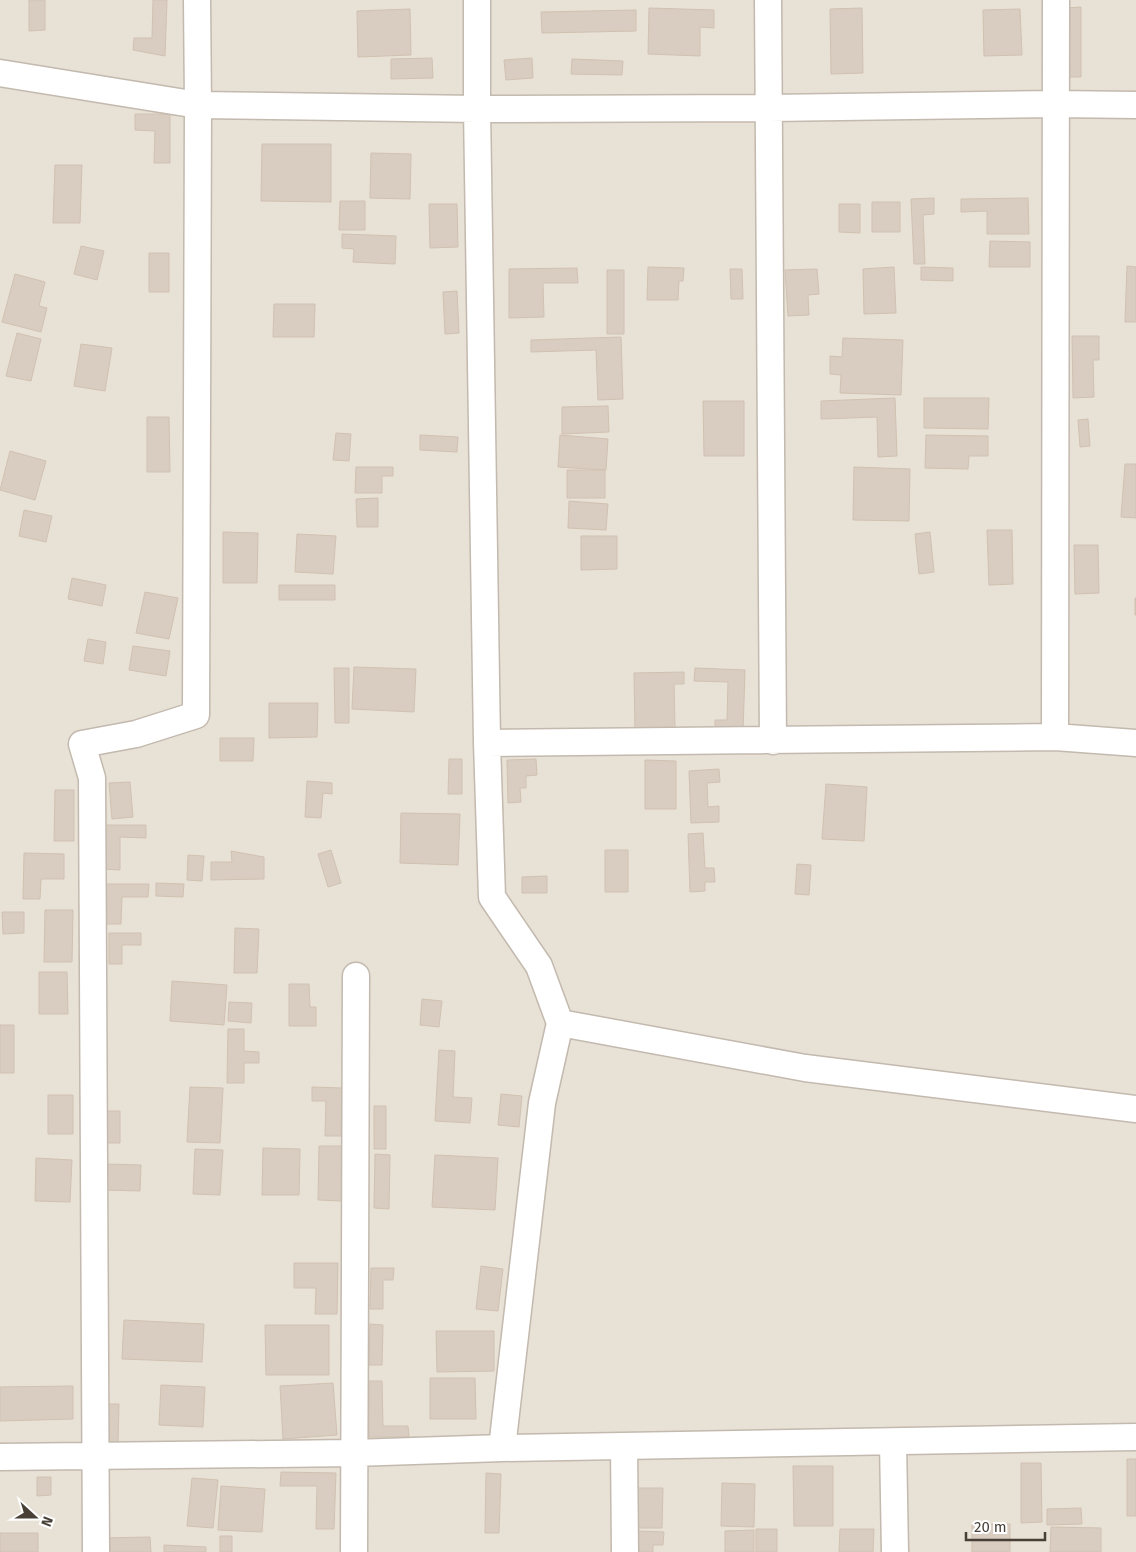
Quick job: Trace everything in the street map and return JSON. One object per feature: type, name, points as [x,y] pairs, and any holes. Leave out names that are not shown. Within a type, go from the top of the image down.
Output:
[{"type":"street","points":[[96,1552],[92,778],[82,744],[136,734],[196,714],[197,0]]},
{"type":"street","points":[[477,0],[487,743],[492,897],[539,966],[560,1022],[542,1103],[502,1448]]},
{"type":"street","points":[[768,0],[773,741]]},
{"type":"street","points":[[1055,737],[1056,0]]},
{"type":"street","points":[[0,73],[198,105],[477,109],[1136,105]]},
{"type":"street","points":[[487,743],[1055,737],[1136,743]]},
{"type":"street","points":[[354,1552],[356,976]]},
{"type":"street","points":[[560,1022],[805,1068],[1136,1109]]},
{"type":"street","points":[[0,1457],[354,1453],[502,1448],[1136,1437]]},
{"type":"street","points":[[893,1442],[895,1552]]},
{"type":"street","points":[[624,1446],[625,1552]]},
{"type":"shaded area","points":[[0,0],[1136,0],[1136,1552],[0,1552]]},
{"type":"building","points":[[29,0],[45,0],[45,30],[29,31]]},
{"type":"building","points":[[153,0],[167,0],[165,56],[133,50],[134,38],[152,38]]},
{"type":"building","points":[[1081,7],[1081,77],[1066,77],[1065,8]]},
{"type":"building","points":[[649,8],[714,10],[714,28],[700,27],[700,56],[648,54]]},
{"type":"building","points":[[862,8],[863,73],[831,74],[830,9]]},
{"type":"building","points":[[410,9],[411,55],[358,57],[357,11]]},
{"type":"building","points":[[1020,9],[1022,55],[984,56],[983,10]]},
{"type":"building","points":[[636,10],[636,31],[542,33],[541,12]]},
{"type":"building","points":[[432,58],[433,78],[391,79],[391,59]]},
{"type":"building","points":[[532,58],[533,78],[506,80],[504,60]]},
{"type":"building","points":[[572,59],[623,61],[622,75],[571,74]]},
{"type":"building","points":[[135,114],[170,114],[170,163],[154,163],[155,131],[135,130]]},
{"type":"building","points":[[262,144],[331,144],[331,202],[261,201]]},
{"type":"building","points":[[371,153],[411,154],[410,199],[370,198]]},
{"type":"building","points":[[55,165],[82,165],[80,223],[53,223]]},
{"type":"building","points":[[934,198],[934,214],[923,215],[925,264],[914,264],[911,199]]},
{"type":"building","points":[[1028,198],[1029,234],[987,234],[987,211],[961,212],[961,199]]},
{"type":"building","points":[[340,201],[365,201],[365,230],[339,230]]},
{"type":"building","points":[[872,202],[900,202],[900,232],[872,232]]},
{"type":"building","points":[[429,204],[457,204],[458,247],[430,248]]},
{"type":"building","points":[[839,204],[860,204],[860,233],[839,232]]},
{"type":"building","points":[[342,234],[396,236],[395,264],[353,262],[354,249],[342,248]]},
{"type":"building","points":[[990,241],[1030,242],[1030,267],[989,267]]},
{"type":"building","points":[[81,246],[104,251],[97,280],[74,274]]},
{"type":"building","points":[[149,253],[169,253],[169,292],[149,292]]},
{"type":"building","points":[[1127,266],[1136,267],[1136,322],[1125,322]]},
{"type":"building","points":[[648,267],[684,268],[683,281],[679,281],[678,300],[647,300]]},
{"type":"building","points":[[894,267],[896,313],[864,314],[863,269]]},
{"type":"building","points":[[921,267],[953,268],[953,281],[921,280]]},
{"type":"building","points":[[577,268],[578,283],[543,283],[544,317],[509,318],[509,269]]},
{"type":"building","points":[[730,269],[742,269],[743,299],[731,299]]},
{"type":"building","points":[[817,269],[819,294],[808,295],[809,315],[788,316],[785,270]]},
{"type":"building","points":[[607,270],[624,270],[624,334],[607,334]]},
{"type":"building","points":[[15,274],[45,282],[39,306],[47,308],[41,332],[2,322]]},
{"type":"building","points":[[457,291],[459,333],[445,334],[443,292]]},
{"type":"building","points":[[274,304],[315,304],[314,337],[273,337]]},
{"type":"building","points":[[17,333],[41,339],[31,381],[6,376]]},
{"type":"building","points":[[1072,336],[1099,336],[1099,360],[1093,360],[1094,397],[1073,398]]},
{"type":"building","points":[[621,337],[623,399],[598,400],[596,350],[531,352],[531,340]]},
{"type":"building","points":[[843,338],[903,340],[901,395],[840,393],[841,375],[830,374],[830,356],[842,357]]},
{"type":"building","points":[[81,344],[112,348],[105,391],[74,386]]},
{"type":"building","points":[[895,398],[897,456],[878,457],[877,417],[821,419],[821,401]]},
{"type":"building","points":[[924,398],[989,398],[988,429],[924,428]]},
{"type":"building","points":[[703,401],[744,401],[744,456],[704,456]]},
{"type":"building","points":[[608,406],[609,432],[562,434],[562,407]]},
{"type":"building","points":[[147,417],[169,417],[170,472],[147,472]]},
{"type":"building","points":[[1088,419],[1090,446],[1080,447],[1078,420]]},
{"type":"building","points":[[336,433],[351,434],[349,461],[333,460]]},
{"type":"building","points":[[420,435],[458,437],[457,452],[420,450]]},
{"type":"building","points":[[560,435],[608,439],[606,470],[558,467]]},
{"type":"building","points":[[926,435],[988,436],[988,456],[969,456],[968,469],[925,468]]},
{"type":"building","points":[[10,451],[46,461],[35,500],[0,490]]},
{"type":"building","points":[[1125,464],[1136,464],[1136,518],[1121,517]]},
{"type":"building","points":[[356,467],[393,467],[393,476],[382,476],[382,493],[355,493]]},
{"type":"building","points":[[854,467],[910,469],[909,521],[853,520]]},
{"type":"building","points":[[567,470],[605,470],[605,498],[567,498]]},
{"type":"building","points":[[378,498],[378,527],[357,527],[356,499]]},
{"type":"building","points":[[569,501],[608,504],[606,530],[568,528]]},
{"type":"building","points":[[24,510],[52,516],[46,542],[19,536]]},
{"type":"building","points":[[987,530],[1012,530],[1013,584],[989,585]]},
{"type":"building","points":[[223,532],[258,533],[257,583],[223,583]]},
{"type":"building","points":[[930,532],[934,572],[919,574],[915,534]]},
{"type":"building","points":[[297,534],[336,536],[333,574],[295,572]]},
{"type":"building","points":[[581,536],[617,536],[617,569],[581,570]]},
{"type":"building","points":[[1074,545],[1098,545],[1099,593],[1075,594]]},
{"type":"building","points":[[72,578],[106,585],[102,606],[68,599]]},
{"type":"building","points":[[279,585],[335,585],[335,600],[279,600]]},
{"type":"building","points":[[145,592],[178,598],[169,639],[136,633]]},
{"type":"building","points":[[1136,598],[1136,615],[1135,615]]},
{"type":"building","points":[[88,639],[106,642],[103,664],[84,661]]},
{"type":"building","points":[[133,646],[170,651],[166,676],[129,670]]},
{"type":"building","points":[[354,667],[416,669],[414,712],[352,709]]},
{"type":"building","points":[[334,668],[349,668],[349,723],[335,723]]},
{"type":"building","points":[[695,668],[745,670],[743,733],[715,732],[715,720],[727,720],[728,682],[694,681]]},
{"type":"building","points":[[684,672],[684,684],[674,684],[675,728],[635,729],[634,673]]},
{"type":"building","points":[[269,703],[318,703],[317,737],[269,738]]},
{"type":"building","points":[[220,738],[254,738],[253,761],[220,761]]},
{"type":"building","points":[[449,759],[462,759],[462,794],[448,794]]},
{"type":"building","points":[[536,759],[537,775],[526,776],[526,788],[520,788],[521,802],[508,803],[507,760]]},
{"type":"building","points":[[645,760],[676,761],[676,809],[645,809]]},
{"type":"building","points":[[719,769],[720,782],[707,783],[708,807],[719,806],[719,822],[691,823],[689,771]]},
{"type":"building","points":[[307,781],[332,783],[332,794],[323,793],[321,818],[305,817]]},
{"type":"building","points":[[130,782],[133,817],[112,819],[109,783]]},
{"type":"building","points":[[826,784],[867,787],[864,841],[822,839]]},
{"type":"building","points":[[55,790],[74,790],[74,841],[54,841]]},
{"type":"building","points":[[401,813],[460,814],[458,865],[400,863]]},
{"type":"building","points":[[105,825],[146,825],[146,838],[120,837],[120,870],[104,869]]},
{"type":"building","points":[[703,833],[705,868],[714,868],[715,882],[705,882],[705,891],[690,892],[688,834]]},
{"type":"building","points":[[331,850],[341,883],[328,887],[318,854]]},
{"type":"building","points":[[605,850],[628,850],[628,892],[605,892]]},
{"type":"building","points":[[231,851],[264,857],[264,879],[211,880],[211,862],[232,862]]},
{"type":"building","points":[[24,853],[64,854],[64,879],[41,879],[40,899],[23,899]]},
{"type":"building","points":[[188,855],[204,856],[202,881],[187,880]]},
{"type":"building","points":[[797,864],[811,865],[809,895],[795,894]]},
{"type":"building","points":[[547,876],[547,893],[522,893],[522,877]]},
{"type":"building","points":[[156,883],[184,884],[183,897],[156,896]]},
{"type":"building","points":[[104,884],[149,884],[148,897],[122,897],[121,924],[104,924]]},
{"type":"building","points":[[45,910],[73,910],[72,962],[44,962]]},
{"type":"building","points":[[2,912],[24,912],[24,933],[3,934]]},
{"type":"building","points":[[235,928],[259,929],[257,973],[234,973]]},
{"type":"building","points":[[109,933],[141,933],[141,945],[122,945],[122,964],[109,964]]},
{"type":"building","points":[[39,972],[67,972],[68,1014],[39,1014]]},
{"type":"building","points":[[172,981],[227,985],[224,1025],[170,1021]]},
{"type":"building","points":[[289,984],[309,984],[310,1007],[316,1007],[316,1026],[289,1026]]},
{"type":"building","points":[[422,999],[442,1001],[439,1027],[420,1025]]},
{"type":"building","points":[[229,1002],[252,1003],[251,1023],[228,1021]]},
{"type":"building","points":[[0,1025],[14,1025],[14,1073],[0,1073]]},
{"type":"building","points":[[228,1029],[244,1029],[244,1051],[259,1052],[259,1063],[244,1063],[244,1083],[227,1083]]},
{"type":"building","points":[[439,1050],[455,1051],[453,1097],[472,1098],[470,1123],[435,1121]]},
{"type":"building","points":[[190,1087],[223,1088],[220,1143],[187,1142]]},
{"type":"building","points":[[312,1087],[342,1088],[341,1136],[325,1136],[326,1101],[312,1101]]},
{"type":"building","points":[[501,1094],[522,1096],[519,1127],[498,1125]]},
{"type":"building","points":[[48,1095],[73,1095],[73,1134],[48,1134]]},
{"type":"building","points":[[374,1106],[386,1106],[386,1149],[374,1149]]},
{"type":"building","points":[[101,1111],[120,1111],[120,1143],[101,1143]]},
{"type":"building","points":[[319,1146],[343,1146],[342,1201],[318,1200]]},
{"type":"building","points":[[263,1148],[300,1149],[299,1195],[262,1195]]},
{"type":"building","points":[[195,1149],[223,1150],[220,1195],[193,1194]]},
{"type":"building","points":[[375,1154],[390,1155],[389,1209],[374,1208]]},
{"type":"building","points":[[435,1155],[498,1158],[495,1210],[432,1207]]},
{"type":"building","points":[[36,1158],[72,1160],[70,1202],[35,1201]]},
{"type":"building","points":[[105,1164],[141,1165],[140,1191],[104,1190]]},
{"type":"building","points":[[294,1263],[338,1263],[337,1314],[315,1314],[316,1288],[294,1288]]},
{"type":"building","points":[[481,1266],[503,1269],[498,1311],[476,1309]]},
{"type":"building","points":[[371,1268],[394,1268],[393,1280],[383,1280],[383,1309],[370,1309]]},
{"type":"building","points":[[124,1320],[204,1324],[202,1362],[122,1359]]},
{"type":"building","points":[[370,1324],[383,1325],[382,1365],[369,1365]]},
{"type":"building","points":[[265,1325],[329,1325],[329,1375],[266,1375]]},
{"type":"building","points":[[436,1331],[494,1331],[494,1371],[437,1372]]},
{"type":"building","points":[[430,1378],[475,1378],[476,1419],[430,1419]]},
{"type":"building","points":[[369,1381],[382,1381],[383,1426],[408,1426],[409,1437],[369,1437]]},
{"type":"building","points":[[333,1383],[337,1435],[283,1439],[280,1386]]},
{"type":"building","points":[[161,1385],[205,1387],[203,1427],[159,1425]]},
{"type":"building","points":[[73,1386],[73,1419],[0,1421],[0,1387]]},
{"type":"building","points":[[101,1404],[119,1404],[118,1442],[100,1442]]},
{"type":"building","points":[[1127,1459],[1136,1459],[1136,1516],[1127,1516]]},
{"type":"building","points":[[1021,1463],[1041,1463],[1042,1522],[1021,1523]]},
{"type":"building","points":[[793,1466],[833,1466],[833,1526],[794,1526]]},
{"type":"building","points":[[281,1472],[336,1473],[334,1529],[316,1529],[317,1486],[280,1486]]},
{"type":"building","points":[[486,1473],[501,1474],[499,1533],[485,1533]]},
{"type":"building","points":[[37,1477],[51,1477],[51,1495],[37,1496]]},
{"type":"building","points":[[192,1478],[218,1480],[213,1528],[187,1526]]},
{"type":"building","points":[[722,1483],[755,1484],[754,1527],[721,1526]]},
{"type":"building","points":[[221,1486],[265,1489],[262,1532],[218,1530]]},
{"type":"building","points":[[637,1488],[663,1488],[662,1528],[637,1528]]},
{"type":"building","points":[[1081,1508],[1082,1524],[1047,1525],[1047,1509]]},
{"type":"building","points":[[972,1524],[1010,1524],[1010,1552],[972,1552]]},
{"type":"building","points":[[1051,1527],[1101,1528],[1101,1552],[1050,1552]]},
{"type":"building","points":[[756,1529],[777,1529],[777,1552],[756,1552]]},
{"type":"building","points":[[840,1529],[874,1529],[873,1552],[839,1552]]},
{"type":"building","points":[[754,1530],[754,1552],[725,1552],[725,1531]]},
{"type":"building","points":[[637,1531],[664,1532],[663,1545],[653,1545],[653,1552],[637,1552]]},
{"type":"building","points":[[0,1533],[38,1533],[38,1552],[0,1552]]},
{"type":"building","points":[[220,1536],[232,1536],[232,1552],[220,1552]]},
{"type":"building","points":[[150,1537],[151,1552],[103,1552],[103,1538]]},
{"type":"building","points":[[164,1545],[206,1547],[206,1552],[164,1552]]}]
